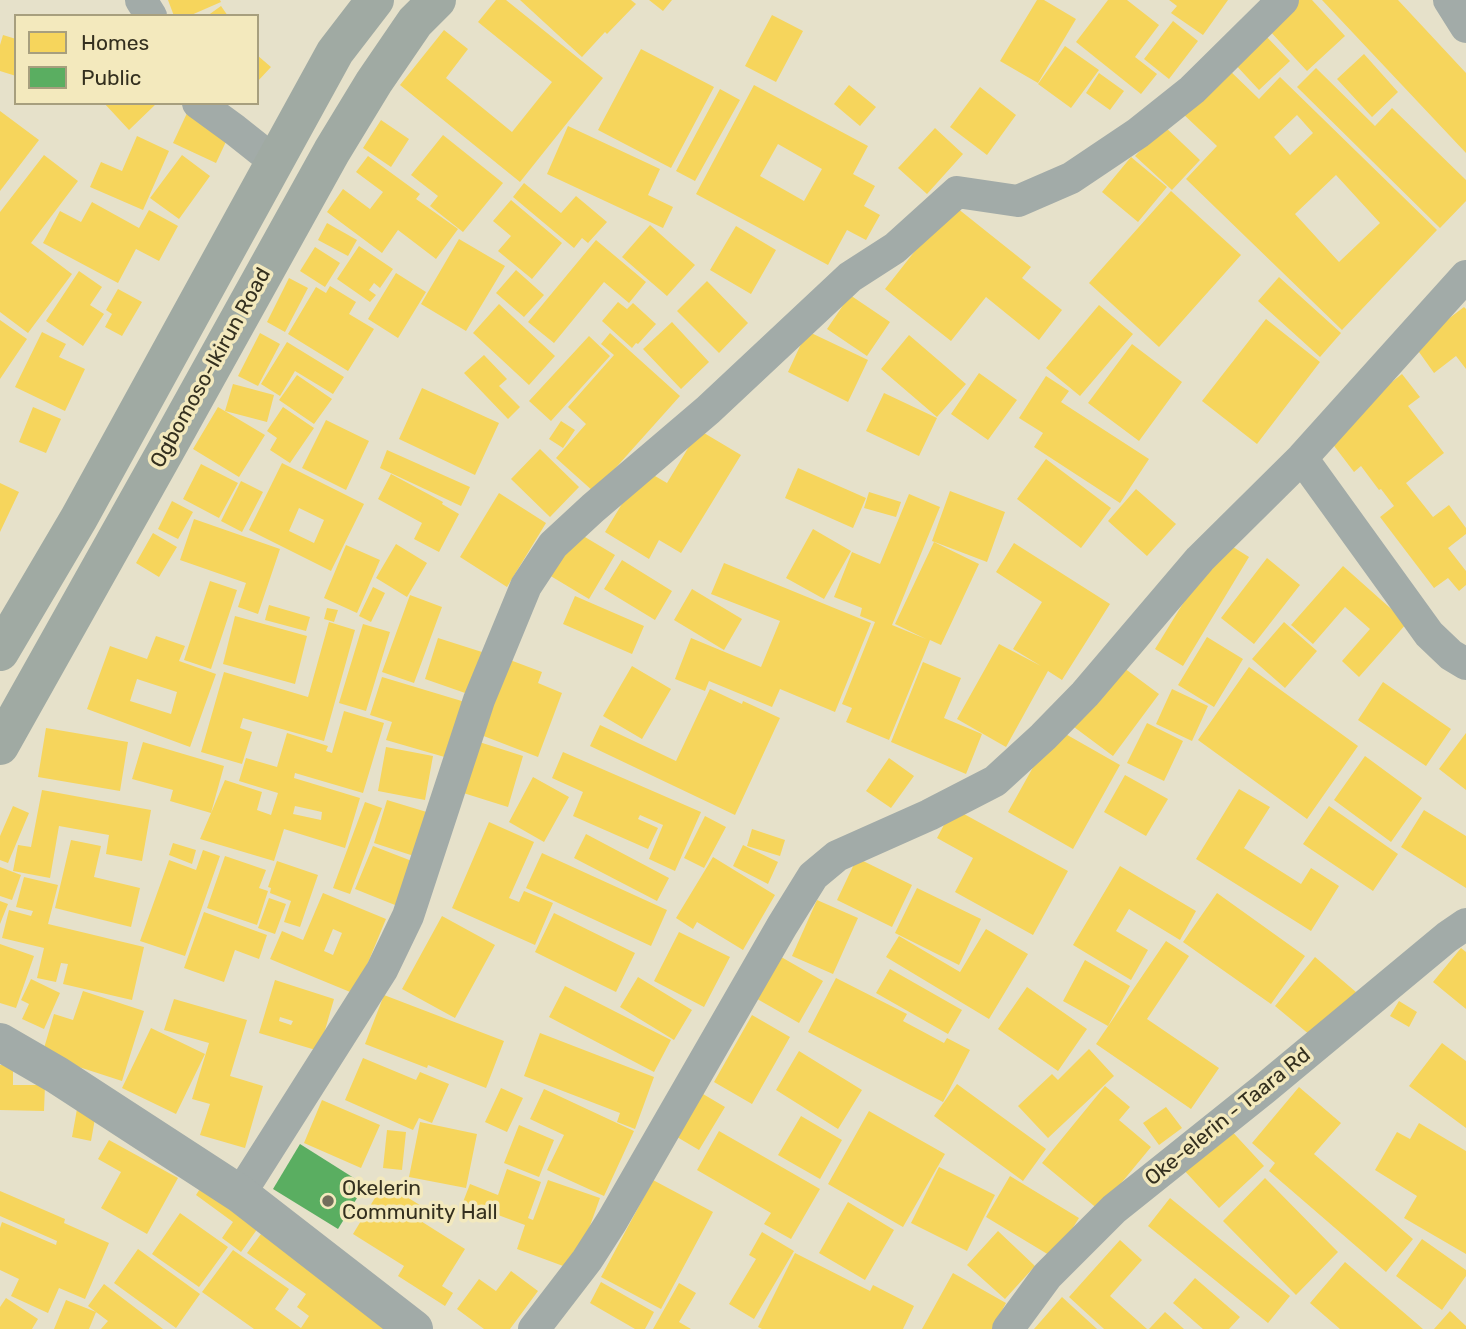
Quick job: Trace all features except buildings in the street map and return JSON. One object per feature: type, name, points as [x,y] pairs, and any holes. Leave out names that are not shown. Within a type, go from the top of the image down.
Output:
[{"type":"main road","name":"Ogbomoso-Ikirun Road","points":[[0,652],[79,518],[335,52],[374,0]]},
{"type":"main road","name":"Ogbomoso-Ikirun Road","points":[[0,746],[331,151],[415,22],[437,0]]},
{"type":"street","points":[[240,1194],[382,970],[408,916],[479,700],[526,586],[553,545],[708,410],[850,277],[895,248],[957,192],[1018,201],[1071,178],[1138,133],[1192,90],[1283,0]]},
{"type":"street","points":[[1449,0],[1466,27]]},
{"type":"street","points":[[201,105],[274,161]]},
{"type":"street","points":[[534,1329],[587,1260],[612,1221],[813,876],[837,856],[929,815],[995,781],[1044,737],[1085,694],[1200,559],[1302,458],[1466,276]]},
{"type":"street","points":[[1302,458],[1429,634],[1451,655],[1466,664]]},
{"type":"street","name":"Oke-elerin - Taara Rd","points":[[1008,1329],[1047,1276],[1114,1209],[1466,924]]},
{"type":"street","points":[[0,1042],[57,1075],[240,1194],[414,1329]]},
{"type":"place","name":"Okelerin Community Hall","points":[[328,1201]]}]
